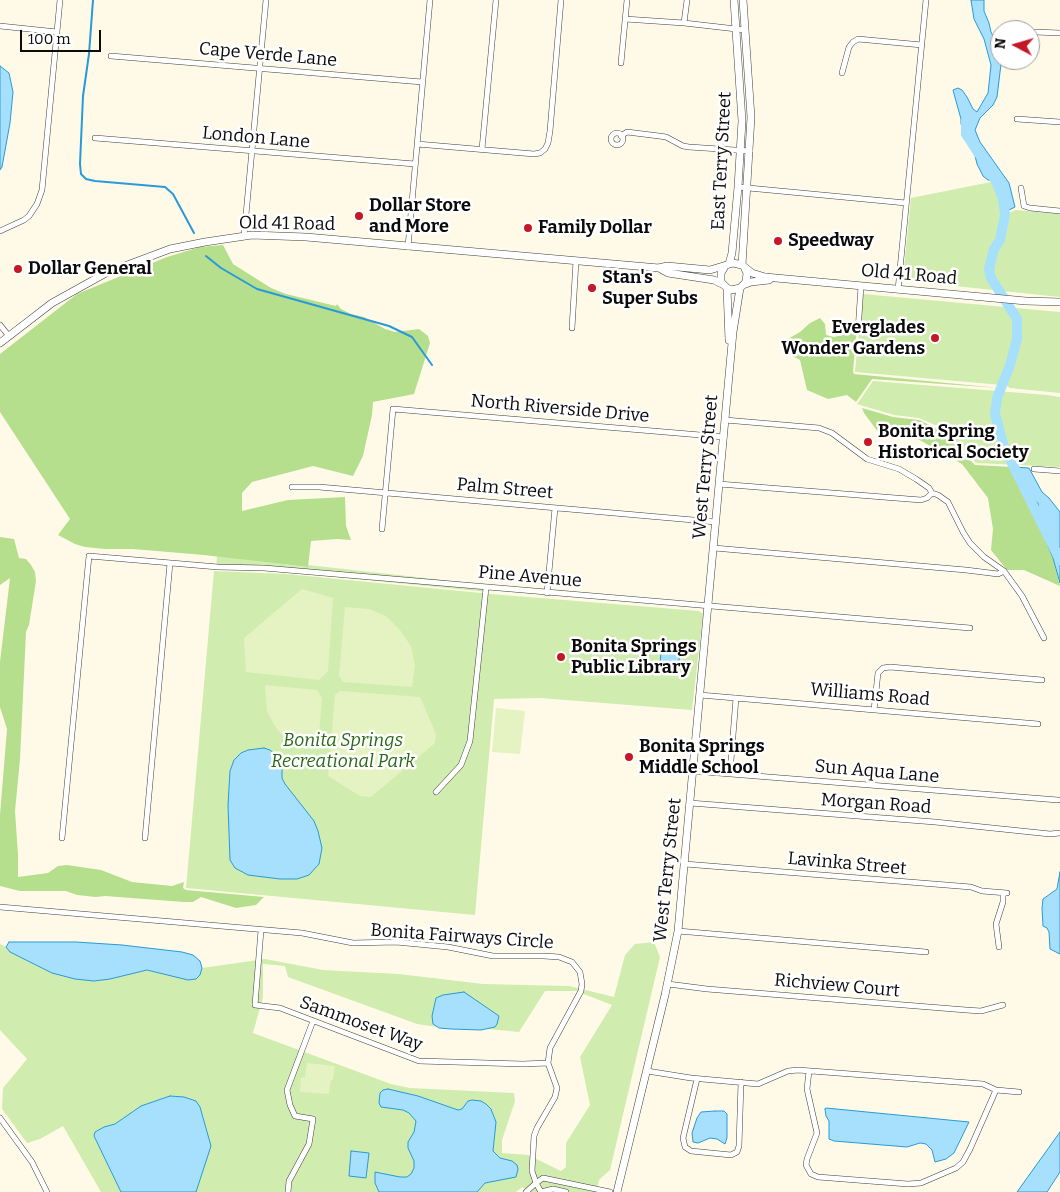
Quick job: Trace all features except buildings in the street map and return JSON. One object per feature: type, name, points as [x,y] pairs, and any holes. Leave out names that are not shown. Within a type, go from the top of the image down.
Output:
[{"type":"street","points":[[0,231],[24,220],[34,210],[40,197],[60,0]]},
{"type":"street","points":[[244,236],[266,0]]},
{"type":"street","points":[[408,247],[430,0]]},
{"type":"street","points":[[482,149],[496,0]]},
{"type":"street","points":[[417,144],[534,154],[540,153],[545,149],[550,131],[561,0]]},
{"type":"street","points":[[621,63],[627,0]]},
{"type":"street","points":[[684,23],[687,0]]},
{"type":"street","name":"East Terry Street","points":[[727,265],[732,253],[741,151],[742,107],[734,0]]},
{"type":"street","name":"East Terry Street","points":[[743,0],[750,94],[750,151],[743,267]]},
{"type":"street","points":[[898,290],[926,0]]},
{"type":"street","points":[[625,19],[745,30]]},
{"type":"street","points":[[0,26],[57,32]]},
{"type":"street","points":[[1040,32],[1060,33]]},
{"type":"street","points":[[842,73],[849,47],[858,39],[922,45]]},
{"type":"street","name":"Cape Verde Lane","points":[[111,56],[422,82]]},
{"type":"street","points":[[1017,118],[1060,122]]},
{"type":"street","points":[[622,136],[627,132],[666,137],[689,147],[750,151]]},
{"type":"street","name":"London Lane","points":[[95,138],[415,164]]},
{"type":"street","points":[[738,187],[906,203]]},
{"type":"street","points":[[1021,188],[1024,206],[1060,211]]},
{"type":"street","name":"Old 41 Road","points":[[0,343],[60,298],[113,270],[170,249],[244,236],[306,237],[659,268],[667,266],[710,270],[727,265]]},
{"type":"street","points":[[572,328],[576,261]]},
{"type":"street","points":[[738,263],[743,267],[747,277],[742,287],[731,290],[726,287],[720,277],[727,265],[738,263]]},
{"type":"street","name":"Old 41 Road","points":[[743,267],[752,273],[765,277],[1026,301],[1060,302]]},
{"type":"street","name":"Old 41 Road","points":[[659,268],[668,273],[714,280],[726,287]]},
{"type":"street","name":"Old 41 Road","points":[[742,287],[751,282],[790,279]]},
{"type":"street","points":[[858,331],[861,286]]},
{"type":"street","name":"West Terry Street","points":[[726,287],[730,365]]},
{"type":"street","name":"West Terry Street","points":[[616,1192],[668,984],[678,931],[730,365],[736,308],[742,287]]},
{"type":"street","name":"Old 41 Road","points":[[1026,301],[1060,306]]},
{"type":"street","points":[[0,326],[9,336]]},
{"type":"street","name":"North Riverside Drive","points":[[385,493],[393,409],[724,437]]},
{"type":"street","points":[[725,420],[819,428],[832,433],[867,459],[905,472],[929,488],[932,493],[944,498],[948,502],[966,538],[989,561],[1004,571],[1022,596],[1044,638]]},
{"type":"street","points":[[1034,469],[1060,470]]},
{"type":"street","points":[[719,484],[921,500],[927,498],[932,493]]},
{"type":"street","name":"Palm Street","points":[[292,487],[319,487],[716,522]]},
{"type":"street","points":[[382,529],[385,493]]},
{"type":"street","points":[[547,593],[555,508]]},
{"type":"street","points":[[714,548],[998,574],[1004,571]]},
{"type":"street","name":"Pine Avenue","points":[[62,838],[88,556],[218,567],[264,568],[970,628]]},
{"type":"street","points":[[985,572],[989,561]]},
{"type":"street","points":[[145,838],[170,563]]},
{"type":"street","points":[[436,792],[461,765],[470,741],[486,588]]},
{"type":"street","points":[[874,710],[878,673],[883,668],[890,667],[1042,680]]},
{"type":"street","name":"Williams Road","points":[[700,695],[1038,724]]},
{"type":"street","points":[[730,774],[736,698]]},
{"type":"street","name":"Sun Aqua Lane","points":[[693,771],[1058,800]]},
{"type":"street","name":"Morgan Road","points":[[690,802],[935,822],[1050,834],[1060,833]]},
{"type":"street","name":"Lavinka Street","points":[[684,864],[913,884],[971,887],[982,891],[1005,893],[996,924],[999,947]]},
{"type":"street","name":"Bonita Fairways Circle","points":[[0,906],[302,933],[353,944],[396,942],[448,947],[492,956],[544,956],[566,959],[576,966],[582,978],[582,984],[578,996],[553,1040],[548,1063]]},
{"type":"street","name":"Sammoset Way","points":[[261,930],[255,1005],[274,1006],[419,1061],[548,1063]]},
{"type":"street","points":[[678,931],[926,952]]},
{"type":"street","name":"Richview Court","points":[[668,984],[707,989],[981,1011],[1003,1006]]},
{"type":"street","points":[[288,1192],[289,1181],[309,1144],[313,1119],[295,1116],[290,1105],[287,1090],[313,1021]]},
{"type":"street","points":[[548,1063],[556,1088],[556,1097],[534,1136],[532,1171],[541,1192],[553,1189],[566,1192]]},
{"type":"street","points":[[647,1071],[696,1079],[758,1084],[788,1071],[809,1071],[983,1084],[996,1090],[1019,1092]]},
{"type":"street","points":[[809,1071],[807,1089],[817,1133],[806,1165],[811,1174],[818,1177],[908,1184],[920,1183],[956,1168],[963,1162],[970,1150],[996,1090]]},
{"type":"street","points":[[696,1079],[683,1138],[685,1147],[691,1151],[731,1155],[736,1152],[739,1146],[741,1082]]},
{"type":"street","points":[[0,1118],[32,1162],[47,1192]]},
{"type":"street","points":[[526,1192],[544,1178],[610,1192]]},
{"type":"green space","points":[[996,181],[1003,199],[1005,214],[1016,210],[1060,214],[1060,297],[907,281],[903,278],[911,198]]},
{"type":"green space","points":[[223,245],[233,264],[271,288],[286,294],[336,306],[337,304],[341,309],[364,317],[385,329],[395,332],[419,329],[428,336],[430,343],[414,394],[373,402],[363,456],[353,476],[313,466],[252,482],[242,493],[242,511],[288,500],[345,497],[346,526],[351,540],[311,541],[308,567],[204,555],[85,547],[58,535],[70,519],[0,412],[0,354],[77,294],[167,257],[200,247]]},
{"type":"green space","points":[[863,294],[1060,312],[1060,393],[1010,388],[1003,383],[1002,385],[855,372]]},
{"type":"green space","points":[[820,318],[825,324],[826,335],[834,337],[855,332],[857,328],[854,374],[999,388],[872,379],[856,402],[847,395],[828,399],[807,390],[800,360],[784,352],[788,339]]},
{"type":"green space","points":[[873,381],[1060,397],[1060,467],[976,463],[942,428],[919,418],[894,415],[857,404]]},
{"type":"green space","points":[[862,408],[893,417],[919,420],[940,430],[975,465],[1013,467],[1024,484],[1025,493],[1038,503],[1039,511],[1044,519],[1046,541],[1053,558],[1060,586],[1024,570],[1007,570],[991,550],[993,529],[988,498],[962,464],[916,438],[878,432]]},
{"type":"green space","points":[[0,537],[14,539],[19,558],[26,559],[31,565],[35,572],[36,581],[29,625],[26,632],[20,759],[15,811],[18,877],[48,873],[58,866],[67,865],[101,870],[132,882],[172,886],[184,882],[183,888],[186,890],[264,897],[256,905],[236,908],[201,897],[193,902],[184,902],[105,896],[96,897],[77,895],[66,891],[20,891],[0,886],[0,815],[7,729],[0,707],[0,662],[10,578],[0,585]]},
{"type":"green space","points":[[217,556],[489,585],[488,592],[286,572],[216,569]]},
{"type":"green space","name":"Bonita Springs Recreational Park","points":[[214,571],[286,574],[491,594],[699,611],[703,614],[692,710],[540,698],[494,699],[475,915],[186,888]]},
{"type":"green space","points":[[302,589],[333,598],[328,671],[319,680],[246,672],[244,638]]},
{"type":"green space","points":[[345,607],[369,609],[386,616],[400,630],[411,646],[415,665],[412,687],[343,682],[339,676]]},
{"type":"green space","points":[[265,685],[317,690],[322,698],[318,748],[296,744],[277,730],[267,711]]},
{"type":"green space","points":[[340,691],[420,697],[436,734],[435,743],[371,797],[360,796],[328,776],[335,695]]},
{"type":"green space","points":[[496,708],[525,711],[520,754],[492,752]]},
{"type":"green space","points":[[9,942],[76,942],[122,945],[193,955],[200,961],[202,968],[265,959],[323,970],[399,974],[483,984],[569,986],[614,997],[625,955],[635,944],[654,942],[660,957],[610,1170],[599,1180],[596,1192],[531,1192],[522,1187],[516,1192],[101,1192],[63,1126],[40,1139],[27,1143],[2,1109],[3,1088],[27,1059],[0,1030],[0,944],[6,947]],"holes":[[[263,964],[285,966],[288,977],[417,1024],[451,1029],[489,1029],[519,1032],[545,991],[576,991],[612,1005],[580,1057],[590,1105],[566,1143],[566,1167],[561,1171],[528,1155],[502,1153],[502,1140],[515,1101],[514,1093],[410,1088],[391,1084],[253,1033],[263,997]]]},
{"type":"green space","points":[[307,1063],[335,1066],[329,1094],[300,1092],[301,1077],[305,1078]]},
{"type":"water","points":[[971,0],[984,0],[984,11],[990,28],[990,61],[984,39],[974,19]]},
{"type":"water","points":[[0,66],[9,73],[13,92],[10,123],[0,170]]},
{"type":"water","points":[[990,70],[1000,70],[997,97],[993,105],[980,118],[975,130],[980,142],[1009,183],[1015,207],[1007,211],[1006,199],[998,180],[988,180],[983,176],[977,164],[972,143],[961,124],[953,90],[958,88],[962,90],[973,109],[977,112],[988,93]]},
{"type":"water","points":[[1013,467],[1029,468],[1042,492],[1060,512],[1060,583],[1046,541],[1044,519],[1039,511],[1038,503],[1027,497],[1024,484]]},
{"type":"water","points":[[661,651],[680,653],[678,668],[660,666]]},
{"type":"water","points":[[264,748],[270,750],[282,760],[282,778],[285,784],[314,821],[318,831],[322,848],[319,864],[309,875],[297,879],[248,875],[235,868],[230,860],[228,805],[230,771],[234,760],[241,753]]},
{"type":"water","points":[[1060,872],[1060,954],[1050,949],[1049,932],[1043,926],[1042,908],[1043,899],[1057,889]]},
{"type":"water","points":[[9,942],[76,942],[182,952],[193,955],[200,961],[202,968],[200,975],[196,979],[188,980],[147,970],[94,981],[75,979],[52,973],[10,952],[6,947]]},
{"type":"water","points":[[464,992],[499,1016],[495,1027],[481,1030],[451,1029],[439,1028],[433,1024],[432,1016],[436,998]]},
{"type":"water","points":[[388,1089],[418,1096],[458,1110],[462,1109],[468,1101],[472,1100],[481,1101],[486,1104],[491,1109],[496,1122],[493,1151],[500,1158],[512,1161],[517,1165],[516,1177],[485,1183],[477,1192],[379,1192],[375,1183],[375,1172],[407,1177],[414,1168],[414,1161],[408,1148],[408,1142],[414,1132],[416,1121],[409,1113],[403,1110],[381,1107],[379,1103],[380,1093]]},
{"type":"water","points":[[170,1096],[184,1097],[196,1101],[200,1107],[211,1146],[196,1192],[121,1192],[94,1136],[95,1132],[115,1124],[141,1106]]},
{"type":"water","points":[[825,1109],[969,1122],[954,1153],[946,1159],[935,1162],[932,1150],[926,1144],[920,1143],[907,1147],[829,1139],[829,1121]]},
{"type":"water","points":[[724,1111],[727,1114],[727,1138],[725,1144],[717,1139],[710,1138],[698,1143],[693,1142],[692,1133],[701,1112]]},
{"type":"water","points":[[1060,1132],[1060,1172],[1047,1192],[1017,1192]]},
{"type":"water","points":[[351,1151],[369,1153],[366,1178],[349,1176]]},
{"type":"waterway","points":[[93,0],[89,54],[83,96],[81,174],[86,179],[95,181],[165,187],[173,194],[194,233]]},
{"type":"waterway","points":[[966,121],[966,134],[979,154]]},
{"type":"waterway","points":[[988,169],[996,181],[1003,199],[1005,215],[1000,240],[994,249],[989,269],[991,278],[1017,319],[1017,339],[1010,365],[997,398],[995,414],[1004,447],[1060,560]]},
{"type":"waterway","points":[[206,256],[221,268],[257,289],[389,326],[412,337],[432,365]]},
{"type":"place","name":"Dollar Store and More","points":[[359,216]]},
{"type":"place","name":"Family Dollar","points":[[528,228]]},
{"type":"place","name":"Speedway","points":[[778,241]]},
{"type":"place","name":"Dollar General","points":[[18,269]]},
{"type":"place","name":"Stan's Super Subs","points":[[592,288]]},
{"type":"place","name":"Everglades Wonder Gardens","points":[[935,338]]},
{"type":"place","name":"Bonita Spring Historical Society","points":[[868,442]]},
{"type":"place","name":"Bonita Springs Public Library","points":[[561,657]]},
{"type":"place","name":"Bonita Springs Middle School","points":[[629,757]]}]
